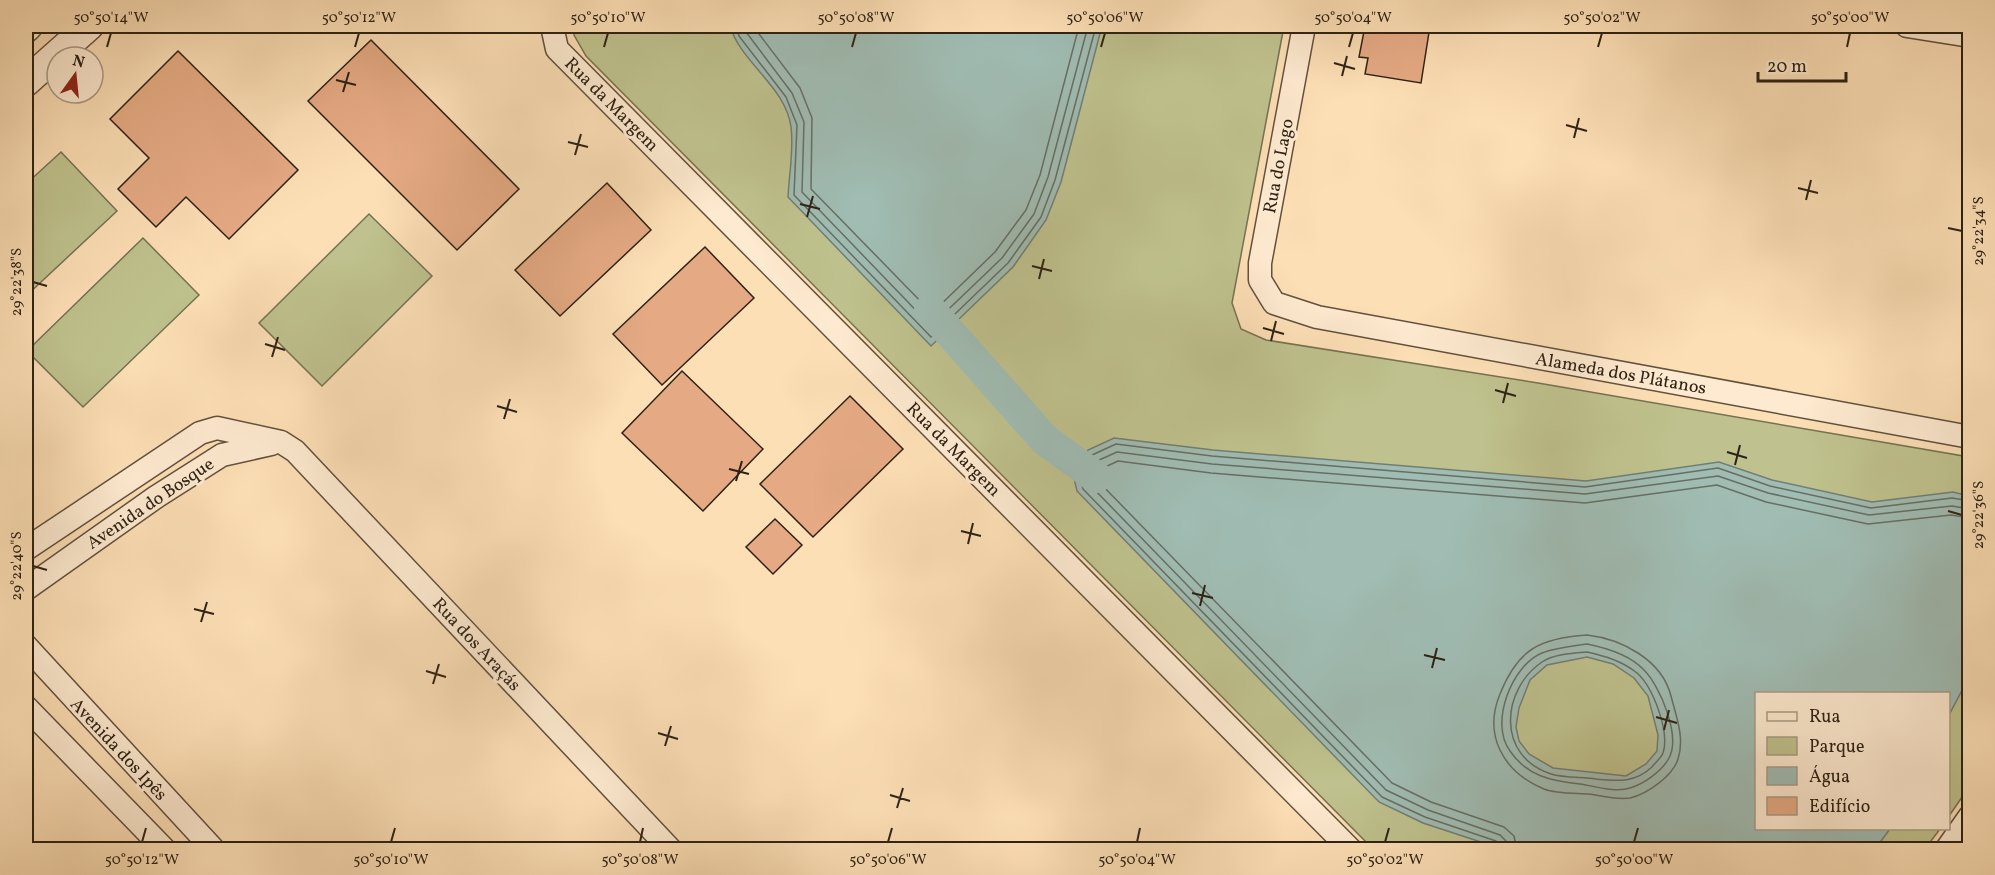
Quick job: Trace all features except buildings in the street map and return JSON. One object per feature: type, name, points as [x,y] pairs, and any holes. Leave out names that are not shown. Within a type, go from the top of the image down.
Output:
[{"type":"street","points":[[26,82],[89,26]]},
{"type":"street","name":"Rua da Margem","points":[[552,26],[557,49],[1351,849]]},
{"type":"street","name":"Rua do Lago","points":[[1274,303],[1260,280],[1260,264],[1304,26]]},
{"type":"street","points":[[1907,26],[1970,36]]},
{"type":"street","name":"Alameda dos Plátanos","points":[[1274,303],[1317,317],[1970,437]]},
{"type":"street","name":"Avenida do Bosque","points":[[26,549],[138,472],[200,433],[217,428],[281,442]]},
{"type":"street","name":"Avenida do Bosque","points":[[26,589],[156,497],[222,455],[281,442]]},
{"type":"street","name":"Rua dos Araçás","points":[[281,442],[295,451],[671,849]]},
{"type":"street","points":[[138,472],[156,497]]},
{"type":"street","name":"Avenida dos Ipês","points":[[26,646],[214,849]]},
{"type":"street","name":"Avenida dos Ipês","points":[[26,706],[165,849]]},
{"type":"street","points":[[121,806],[147,779]]},
{"type":"street","points":[[1946,849],[1970,816]]},
{"type":"green space","points":[[574,26],[1284,26],[1232,303],[1241,329],[1266,340],[1538,383],[1969,457],[1969,787],[1950,815],[1950,692],[1755,692],[1755,830],[1939,830],[1925,849],[1373,849],[586,56],[574,35]]},
{"type":"green space","points":[[61,152],[117,211],[26,296],[26,184]]},
{"type":"green space","points":[[369,214],[432,276],[322,386],[259,323]]},
{"type":"green space","points":[[143,238],[199,295],[83,407],[27,351]]},
{"type":"water","points":[[730,26],[1102,26],[1061,182],[1046,220],[1013,267],[931,346],[788,197],[792,144],[787,113],[772,87],[743,52]]},
{"type":"water","points":[[1114,438],[1213,450],[1586,481],[1719,462],[1772,480],[1872,502],[1953,492],[1969,496],[1969,677],[1950,713],[1950,692],[1755,692],[1755,830],[1889,830],[1875,849],[1502,849],[1423,823],[1379,802],[1077,491],[1072,470],[1088,450]],"holes":[[[1587,657],[1613,664],[1634,678],[1648,696],[1658,735],[1657,751],[1646,764],[1626,776],[1553,768],[1529,754],[1519,741],[1516,727],[1519,708],[1530,680],[1547,665]]]},
{"type":"waterway","points":[[930,310],[1045,440],[1096,477]]}]
